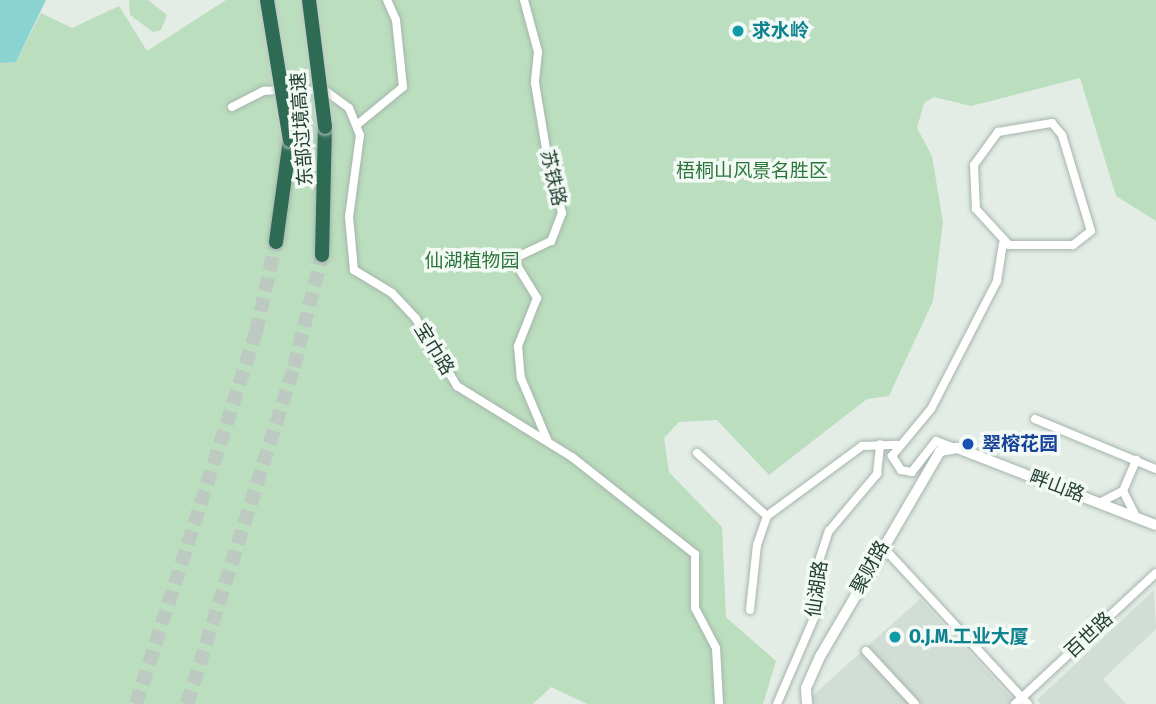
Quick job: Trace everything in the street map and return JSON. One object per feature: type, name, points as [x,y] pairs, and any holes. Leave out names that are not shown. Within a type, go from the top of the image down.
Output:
[{"type":"highway","name":"东部过境高速","points":[[267,0],[290,140],[276,242]]},
{"type":"highway","name":"东部过境高速","points":[[309,0],[325,127],[322,255]]},
{"type":"street","points":[[232,107],[264,91],[327,92],[342,100],[358,124],[404,87],[396,19],[387,0]]},
{"type":"street","name":"苏铁路","points":[[524,0],[538,52],[535,83],[548,160],[562,213],[551,241],[513,259],[537,298],[518,346],[521,378],[548,442]]},
{"type":"street","name":"宝巾路","points":[[358,124],[349,217],[354,270],[392,293],[416,319],[457,386],[548,442],[695,554],[695,608],[716,648],[719,704]]},
{"type":"street","points":[[954,448],[936,441],[907,472],[893,461],[897,445],[931,409],[997,281],[1003,243],[976,209],[974,165],[999,132],[1052,124],[1062,135],[1091,232],[1073,245],[1020,248],[1003,243]]},
{"type":"street","points":[[1035,419],[1156,469]]},
{"type":"street","points":[[750,610],[757,545],[767,516],[835,463],[880,444],[897,445]]},
{"type":"street","name":"仙湖路","points":[[777,704],[818,609],[818,564],[830,531],[877,474],[880,444]]},
{"type":"street","name":"畔山路","points":[[954,448],[1156,525]]},
{"type":"street","name":"聚财路","points":[[807,704],[811,674],[881,546],[935,455],[954,448]]},
{"type":"street","points":[[697,453],[767,516]]},
{"type":"street","points":[[1099,503],[1123,491],[1136,460]]},
{"type":"street","points":[[1123,491],[1136,517]]},
{"type":"street","points":[[881,546],[1025,701]]},
{"type":"street","name":"百世路","points":[[1015,704],[1025,701],[1156,573]]},
{"type":"street","points":[[866,651],[915,704]]},
{"type":"shaded area","points":[[1154,590],[1156,629],[1103,679],[1126,704],[1041,704],[1037,700]]},
{"type":"shaded area","points":[[920,599],[1017,704],[814,704],[809,699]]},
{"type":"green space","points":[[129,0],[148,0],[167,15],[161,30],[153,32],[130,15]]},
{"type":"green space","name":"仙湖植物园","points":[[226,0],[1156,0],[1156,221],[1116,196],[1080,78],[971,106],[934,97],[924,103],[917,128],[932,156],[943,222],[933,301],[889,396],[867,399],[769,475],[717,420],[679,422],[664,438],[669,472],[722,527],[726,617],[776,661],[763,704],[587,704],[551,687],[533,704],[0,704],[0,63],[16,62],[41,13],[72,28],[119,6],[147,51]]},
{"type":"water","points":[[0,0],[46,0],[16,62],[0,63]]},
{"type":"tunnel","points":[[136,704],[256,332],[276,242]]},
{"type":"tunnel","points":[[187,704],[294,367],[322,255]]},
{"type":"place","name":"求水岭","points":[[738,31]]},
{"type":"place","name":"翠榕花园","points":[[968,444]]},
{"type":"place","name":"O.J.M.工业大厦","points":[[895,637]]},
{"type":"park label","name":"梧桐山风景名胜区","points":[[752,171]]}]
